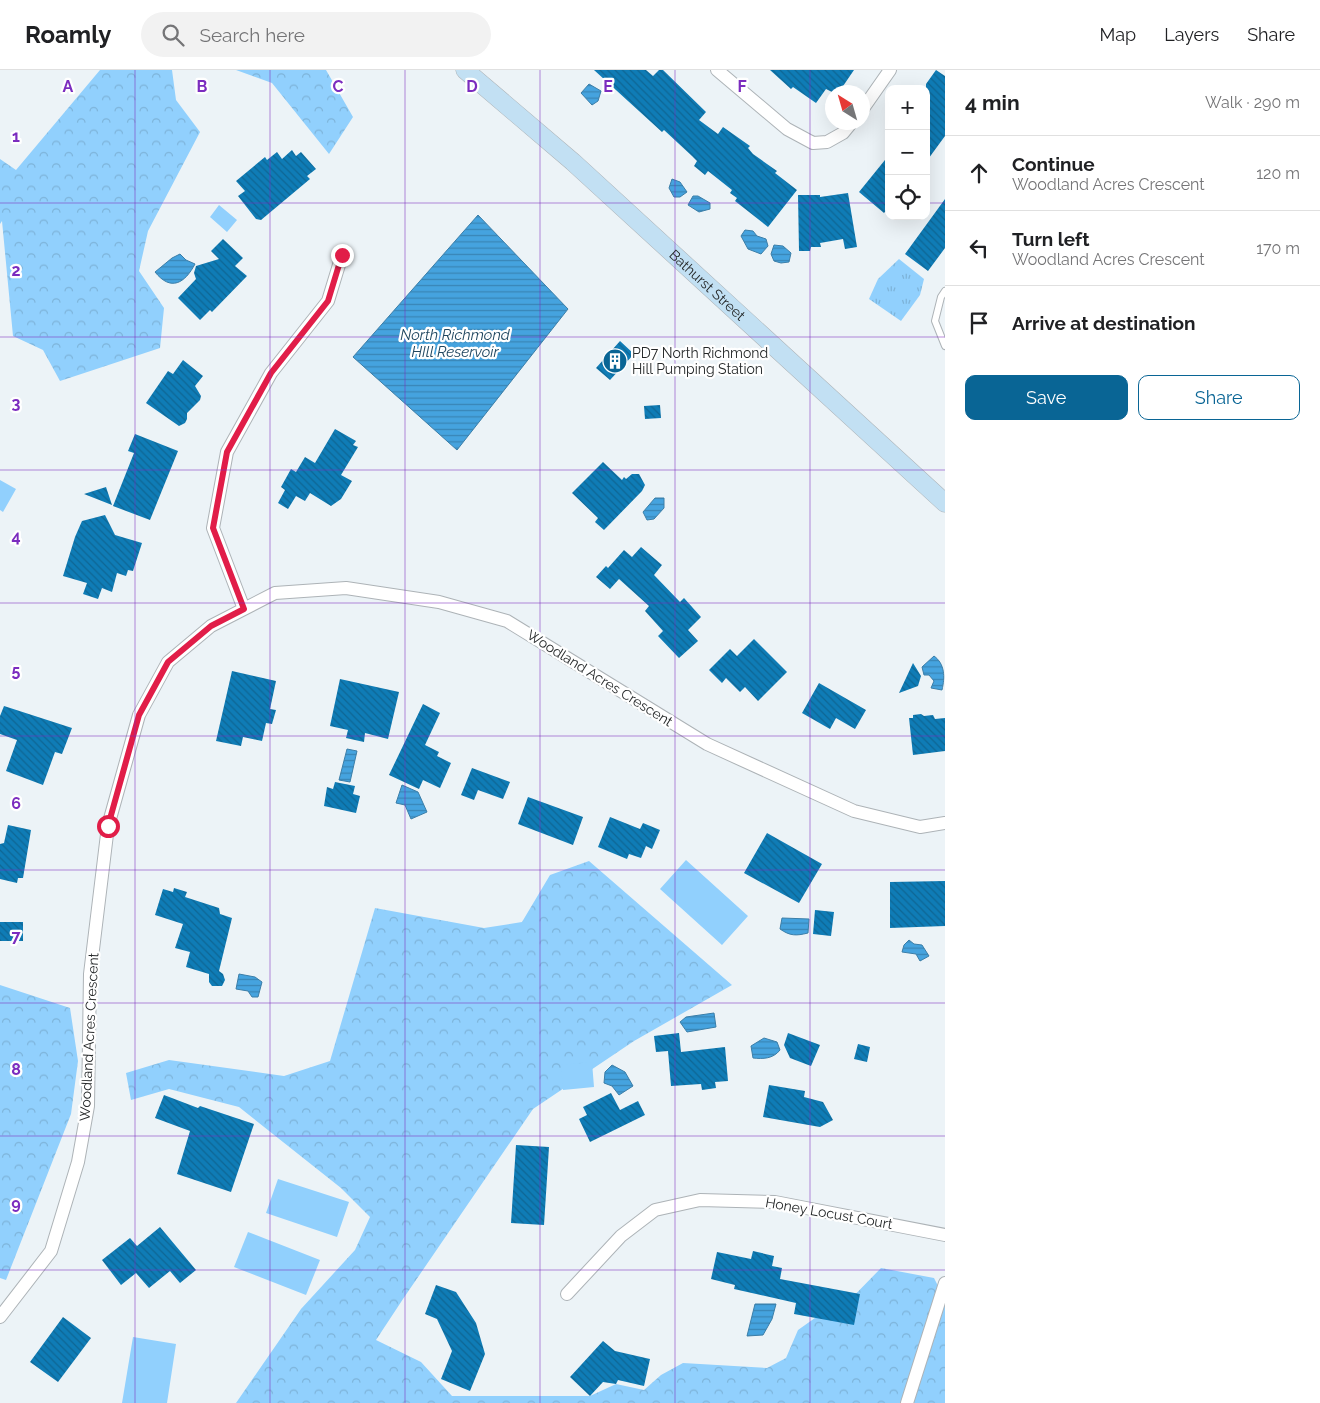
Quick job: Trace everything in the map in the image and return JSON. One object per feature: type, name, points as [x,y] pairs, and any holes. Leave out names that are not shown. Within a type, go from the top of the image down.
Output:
[{"type":"main road","name":"Bathurst Street","points":[[465,70],[581,169],[945,503]]},
{"type":"street","points":[[717,70],[786,129],[814,143],[827,142],[845,130]]},
{"type":"street","points":[[870,99],[890,70]]},
{"type":"street","points":[[244,609],[213,528],[227,452],[271,373],[328,301],[342,255]]},
{"type":"street","name":"Woodland Acres Crescent","points":[[0,1317],[50,1251],[78,1162],[88,1106],[90,974],[108,826],[139,715],[168,662],[211,626],[275,593],[346,588],[438,602],[507,621],[707,744],[854,811],[920,827],[945,823]]},
{"type":"street","name":"Honey Locust Court","points":[[567,1294],[621,1236],[655,1210],[700,1200],[775,1202],[945,1235]]},
{"type":"street","points":[[907,1403],[945,1283]]},
{"type":"lane","points":[[945,291],[941,296],[935,321],[945,346]]},
{"type":"green space","points":[[100,70],[172,70],[176,100],[200,132],[148,231],[139,271],[164,308],[160,348],[60,381],[43,350],[13,336],[2,221],[0,224],[0,159],[16,170]]},
{"type":"green space","points":[[236,70],[326,70],[353,117],[329,154],[272,83]]},
{"type":"green space","points":[[219,205],[237,220],[227,232],[210,217]]},
{"type":"green space","points":[[899,259],[924,279],[920,295],[901,321],[869,299],[878,279]]},
{"type":"green space","points":[[0,480],[16,489],[3,512],[0,510]]},
{"type":"green space","points":[[686,860],[748,916],[722,945],[660,889]]},
{"type":"green space","points":[[589,861],[732,985],[634,1041],[533,1109],[376,1340],[421,1362],[452,1396],[590,1396],[616,1384],[644,1390],[661,1375],[683,1363],[767,1368],[786,1358],[798,1330],[822,1313],[841,1309],[881,1268],[934,1278],[945,1300],[945,1403],[236,1403],[301,1309],[355,1250],[370,1217],[341,1188],[239,1107],[169,1089],[131,1100],[126,1073],[169,1060],[284,1076],[330,1061],[375,908],[484,928],[522,922],[550,875]]},
{"type":"green space","points":[[0,985],[70,1008],[78,1061],[71,1114],[6,1280],[0,1278]]},
{"type":"green space","points":[[592,1062],[594,1087],[563,1090],[561,1065]]},
{"type":"green space","points":[[278,1179],[349,1202],[337,1237],[266,1213]]},
{"type":"green space","points":[[248,1232],[320,1260],[306,1295],[234,1267]]},
{"type":"green space","points":[[133,1337],[176,1344],[167,1403],[122,1403]]},
{"type":"water","points":[[589,84],[601,91],[598,101],[592,105],[581,93]]},
{"type":"water","points":[[672,179],[680,182],[687,192],[680,197],[674,197],[669,188]]},
{"type":"water","points":[[693,196],[698,196],[710,203],[710,209],[699,212],[688,205]]},
{"type":"water","name":"North Richmond HIll Reservoir","points":[[478,215],[568,309],[457,450],[353,357]]},
{"type":"water","points":[[745,230],[753,231],[757,236],[766,239],[768,246],[761,254],[748,249],[741,236]]},
{"type":"water","points":[[774,245],[783,246],[791,253],[789,262],[781,263],[774,261],[771,254]]},
{"type":"water","points":[[180,254],[186,260],[195,264],[182,280],[177,283],[167,282],[155,272]]},
{"type":"water","points":[[655,498],[664,498],[664,508],[654,519],[647,520],[643,512]]},
{"type":"water","points":[[934,656],[938,659],[943,671],[942,690],[931,688],[934,681],[929,675],[924,675],[922,667]]},
{"type":"water","points":[[347,749],[357,751],[350,782],[339,780]]},
{"type":"water","points":[[402,785],[418,792],[427,812],[411,819],[405,805],[396,803]]},
{"type":"water","points":[[782,918],[809,919],[808,933],[793,935],[780,929]]},
{"type":"water","points":[[909,940],[914,944],[922,945],[929,956],[920,961],[916,954],[902,952],[904,945]]},
{"type":"water","points":[[239,974],[255,977],[262,982],[258,997],[252,997],[248,991],[236,989]]},
{"type":"water","points":[[714,1013],[716,1027],[687,1032],[680,1022],[686,1017]]},
{"type":"water","points":[[764,1038],[777,1042],[780,1050],[771,1057],[753,1058],[751,1046]]},
{"type":"water","points":[[612,1065],[625,1072],[633,1086],[619,1095],[612,1086],[604,1083],[605,1072]]},
{"type":"water","points":[[755,1304],[776,1304],[772,1319],[763,1335],[747,1336]]},
{"type":"building","points":[[594,70],[646,70],[653,76],[659,70],[663,70],[706,112],[699,120],[718,134],[723,127],[750,146],[748,148],[753,154],[777,171],[775,173],[797,190],[768,227],[735,201],[737,198],[730,193],[732,190],[708,171],[705,175],[694,166],[697,161],[692,156],[664,130],[662,132]]},
{"type":"building","points":[[770,70],[854,70],[844,85],[825,85],[825,90],[816,103],[793,87],[791,89]]},
{"type":"building","points":[[936,70],[945,76],[945,136],[930,157],[930,85],[926,84]]},
{"type":"building","points":[[292,150],[296,156],[301,152],[316,169],[307,176],[310,179],[261,220],[256,219],[238,196],[245,191],[236,181],[265,157],[267,160],[277,152],[282,159]]},
{"type":"building","points":[[885,160],[885,212],[884,213],[859,192]]},
{"type":"building","points":[[848,193],[857,247],[845,249],[843,239],[820,243],[821,247],[811,247],[810,251],[799,251],[798,195],[820,195],[820,197]]},
{"type":"building","points":[[945,199],[945,248],[928,271],[905,254]]},
{"type":"building","points":[[223,239],[243,258],[235,266],[247,276],[212,312],[210,310],[200,320],[178,298],[196,279],[194,273],[196,266],[219,259],[211,251]]},
{"type":"building","name":"PD7 North Richmond Hill Pumping Station","points":[[620,341],[634,354],[610,380],[596,368]]},
{"type":"building","points":[[183,360],[203,376],[195,386],[201,396],[200,400],[187,413],[185,423],[179,426],[146,403],[168,371],[173,374]]},
{"type":"building","points":[[660,405],[661,418],[645,419],[644,406]]},
{"type":"building","points":[[335,429],[356,441],[353,445],[358,447],[341,475],[352,481],[341,499],[331,506],[310,493],[305,501],[296,496],[288,509],[278,503],[285,490],[281,487],[291,469],[296,472],[305,457],[315,463]]},
{"type":"building","points":[[135,434],[178,451],[150,520],[113,506],[134,453],[128,451]]},
{"type":"building","points":[[603,462],[622,480],[624,477],[626,479],[632,474],[639,474],[645,485],[642,491],[604,530],[595,522],[598,518],[572,493]]},
{"type":"building","points":[[106,487],[112,505],[84,494]]},
{"type":"building","points":[[105,515],[115,535],[142,543],[133,571],[128,570],[126,576],[117,573],[112,592],[102,588],[98,599],[83,594],[87,583],[63,576],[82,521]]},
{"type":"building","points":[[641,547],[662,565],[654,575],[680,602],[684,598],[701,617],[688,630],[698,641],[679,658],[658,636],[663,631],[645,611],[649,606],[619,579],[610,589],[596,577],[606,566],[608,568],[624,550],[632,557]]},
{"type":"building","points":[[754,639],[787,672],[758,701],[745,687],[740,692],[726,678],[722,683],[709,670],[730,649],[737,656]]},
{"type":"building","points":[[913,663],[921,676],[918,686],[899,693]]},
{"type":"building","points":[[232,671],[276,681],[270,709],[276,710],[272,724],[266,723],[262,741],[243,737],[241,746],[216,741]]},
{"type":"building","points":[[340,679],[399,692],[388,739],[365,733],[364,742],[346,738],[348,730],[330,726]]},
{"type":"building","points":[[819,683],[866,710],[855,729],[836,718],[830,729],[802,713]]},
{"type":"building","points":[[423,704],[440,713],[425,745],[439,752],[437,756],[451,763],[440,788],[423,780],[419,789],[389,775]]},
{"type":"building","points":[[4,706],[72,728],[62,754],[55,752],[43,785],[6,771],[17,740],[0,734],[0,716]]},
{"type":"building","points":[[921,714],[924,716],[933,715],[935,719],[945,718],[945,751],[913,755],[909,718],[913,718],[913,715]]},
{"type":"building","points":[[472,768],[510,782],[503,799],[478,790],[474,800],[461,795]]},
{"type":"building","points":[[335,782],[355,786],[353,794],[360,796],[356,813],[324,806],[327,787],[333,789]]},
{"type":"building","points":[[528,797],[583,817],[573,845],[518,824]]},
{"type":"building","points":[[610,817],[640,829],[643,823],[660,830],[652,849],[646,846],[641,858],[629,854],[627,859],[598,847]]},
{"type":"building","points":[[8,825],[31,830],[23,878],[18,878],[17,883],[0,879],[0,844],[4,843]]},
{"type":"building","points":[[767,833],[822,864],[799,903],[744,873]]},
{"type":"building","points":[[945,881],[945,926],[890,928],[890,882]]},
{"type":"building","points":[[174,888],[187,892],[185,897],[219,908],[220,914],[232,918],[219,971],[223,974],[225,980],[222,986],[212,986],[209,982],[209,974],[186,967],[190,952],[175,948],[183,924],[155,915],[163,889],[173,892]]},
{"type":"building","points":[[815,910],[834,912],[831,936],[813,934]]},
{"type":"building","points":[[0,922],[23,922],[23,941],[0,941]]},
{"type":"building","points":[[679,1033],[681,1052],[725,1047],[728,1081],[715,1082],[716,1088],[702,1090],[701,1084],[671,1086],[668,1051],[656,1052],[654,1036]]},
{"type":"building","points":[[788,1033],[820,1045],[811,1066],[790,1058],[784,1045]]},
{"type":"building","points":[[858,1044],[870,1047],[867,1062],[854,1059]]},
{"type":"building","points":[[769,1085],[805,1091],[804,1097],[823,1102],[833,1120],[820,1127],[763,1117]]},
{"type":"building","points":[[611,1093],[620,1110],[638,1101],[645,1115],[590,1142],[579,1119],[587,1115],[583,1107]]},
{"type":"building","points":[[164,1095],[198,1108],[200,1106],[254,1124],[231,1192],[177,1174],[190,1131],[155,1118]]},
{"type":"building","points":[[516,1145],[549,1147],[544,1225],[511,1223]]},
{"type":"building","points":[[160,1227],[196,1270],[180,1283],[170,1271],[149,1288],[136,1273],[121,1285],[102,1260],[130,1238],[137,1246]]},
{"type":"building","points":[[753,1251],[774,1256],[772,1266],[782,1268],[780,1279],[860,1294],[854,1325],[794,1314],[796,1303],[734,1289],[735,1285],[711,1279],[717,1252],[751,1259]]},
{"type":"building","points":[[436,1285],[456,1292],[476,1323],[485,1354],[470,1391],[441,1379],[452,1351],[437,1319],[425,1314]]},
{"type":"building","points":[[63,1317],[91,1338],[58,1382],[30,1362]]},
{"type":"building","points":[[603,1341],[615,1351],[650,1359],[644,1386],[618,1380],[616,1384],[603,1382],[590,1396],[570,1377]]},
{"type":"place","name":"PD7 North Richmond Hill Pumping Station","points":[[615,361]]},
{"type":"route","points":[[108,826],[139,715],[168,662],[211,626],[244,609],[213,528],[227,452],[271,373],[328,301],[342,255]]}]
